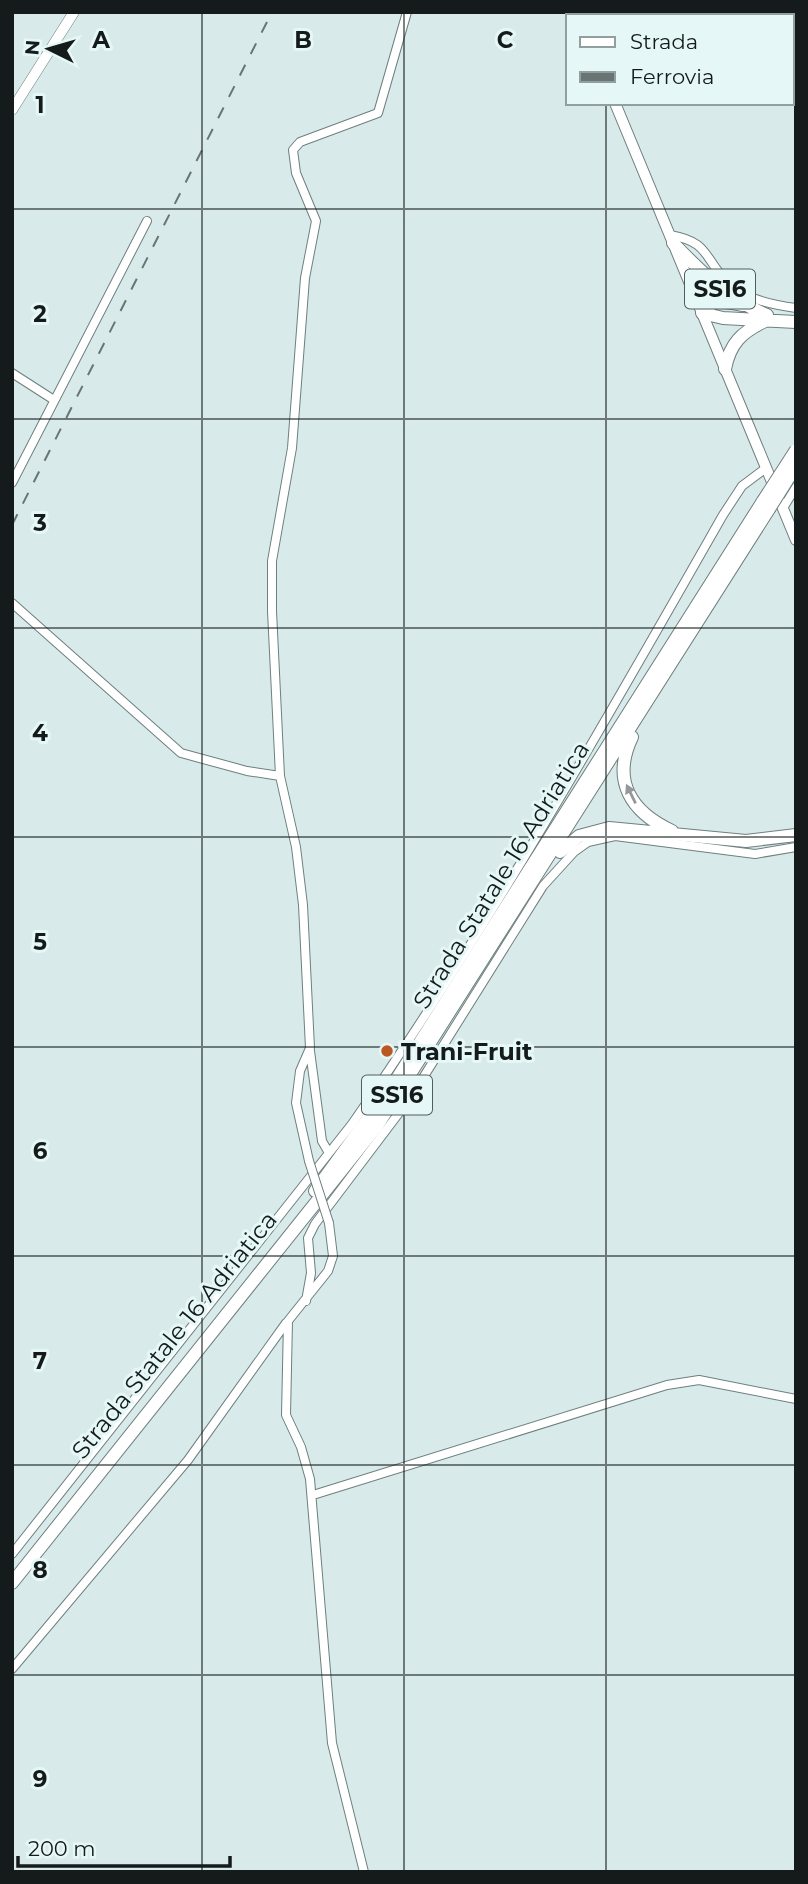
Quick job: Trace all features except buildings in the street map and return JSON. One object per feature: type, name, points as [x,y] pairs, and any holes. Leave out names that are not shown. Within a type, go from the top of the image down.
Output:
[{"type":"highway","name":"SS16","points":[[671,239],[712,284],[743,305],[773,319]]},
{"type":"highway","name":"SS16","points":[[743,305],[720,300],[707,306],[702,313],[723,318],[796,322]]},
{"type":"highway","name":"SS16","points":[[725,369],[729,351],[736,340],[773,319]]},
{"type":"highway","name":"Strada Statale 16 Adriatica","points":[[12,1583],[377,1126],[682,645],[796,450]]},
{"type":"highway","name":"Strada Statale 16 Adriatica","points":[[12,1572],[366,1125],[766,505],[796,466]]},
{"type":"highway","name":"SS16","points":[[682,645],[667,680],[633,734],[623,765],[624,781],[639,810],[649,820],[682,836]]},
{"type":"highway","name":"SS16","points":[[526,894],[568,843],[579,836],[609,828],[746,841],[796,835]]},
{"type":"main road","points":[[616,105],[796,540]]},
{"type":"street","points":[[12,110],[74,12]]},
{"type":"street","points":[[329,1153],[322,1141],[310,1048],[303,905],[296,847],[280,776],[272,561],[292,449],[305,278],[316,221],[296,173],[293,150],[300,142],[378,113],[407,12]]},
{"type":"street","points":[[12,483],[147,221]]},
{"type":"street","points":[[671,239],[703,247],[727,284],[741,292],[760,301],[796,309]]},
{"type":"street","points":[[12,373],[54,400]]},
{"type":"street","points":[[12,1553],[329,1153],[390,1069],[547,820],[723,515],[742,486],[766,468]]},
{"type":"street","points":[[783,508],[796,487]]},
{"type":"street","points":[[12,603],[181,753],[247,771],[280,776]]},
{"type":"street","points":[[306,1301],[311,1273],[308,1238],[315,1224],[411,1097],[543,886],[574,852],[588,842],[615,836],[755,854],[796,847]]},
{"type":"street","points":[[12,1669],[188,1460],[288,1321],[319,1286],[331,1264],[333,1256],[330,1223],[309,1161],[296,1103],[300,1071],[310,1048]]},
{"type":"street","points":[[288,1321],[286,1415],[306,1460],[313,1495],[332,1743],[364,1872]]},
{"type":"street","points":[[313,1495],[667,1385],[699,1380],[796,1399]]},
{"type":"railway","points":[[12,525],[272,12]]},
{"type":"place","name":"Trani-Fruit","points":[[387,1051]]}]
